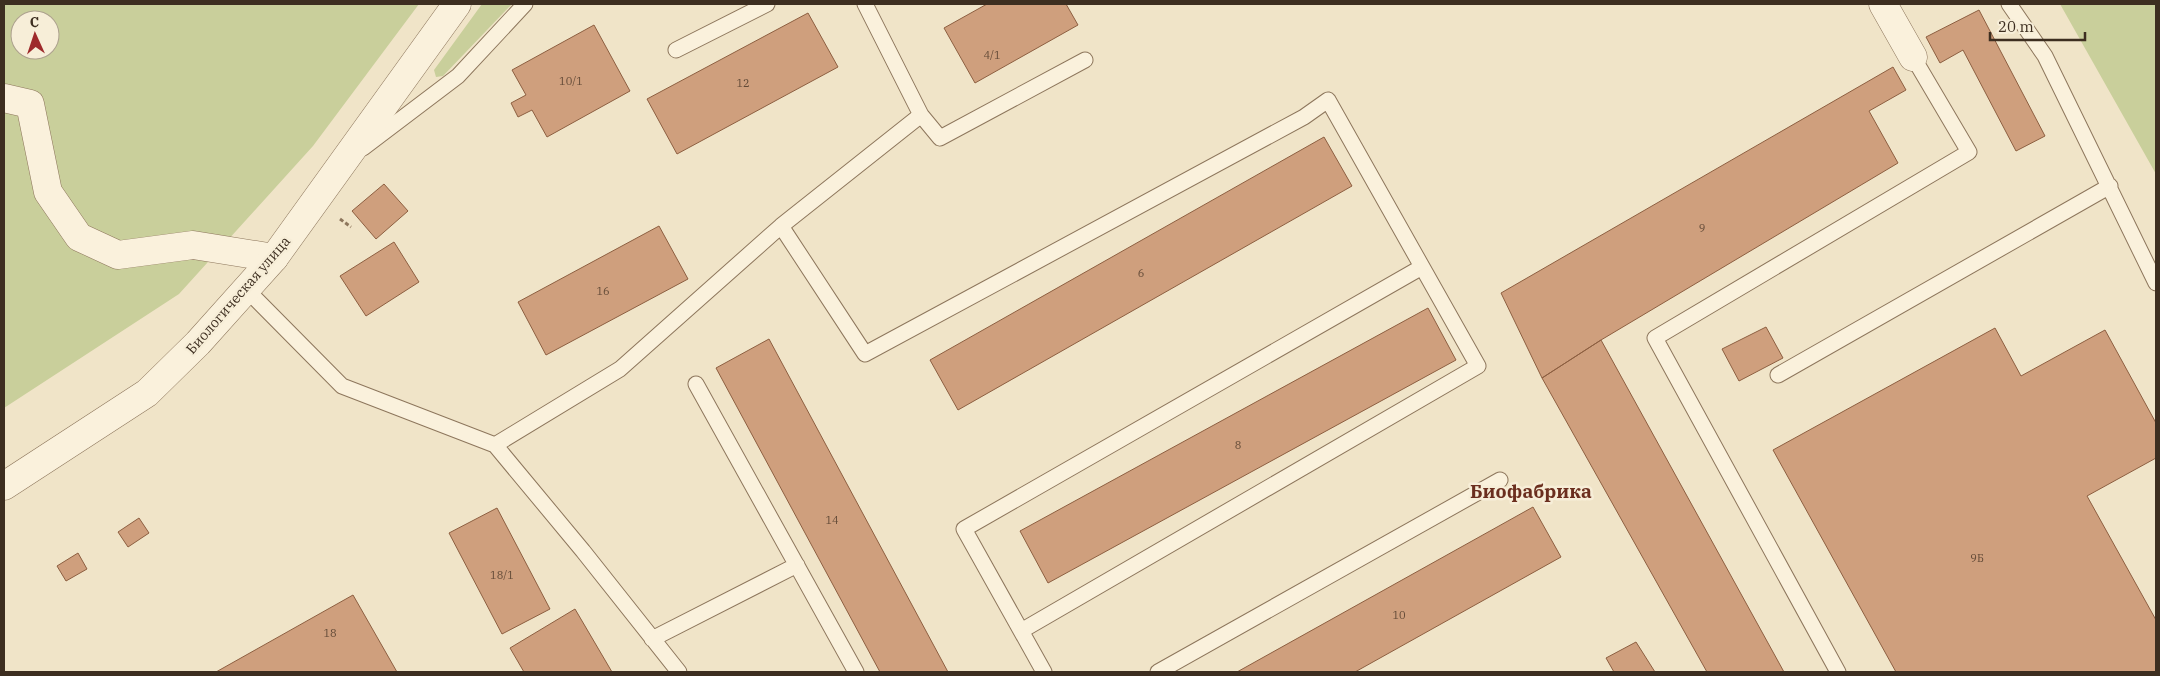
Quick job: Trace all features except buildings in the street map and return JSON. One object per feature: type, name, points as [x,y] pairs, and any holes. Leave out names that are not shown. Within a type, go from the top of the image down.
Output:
[{"type":"street","name":"Биологическая улица","points":[[4,486],[146,393],[198,344],[274,258],[457,4]]},
{"type":"street","points":[[1883,4],[1913,57]]},
{"type":"street","points":[[4,98],[30,104],[48,192],[79,237],[118,254],[193,245],[274,258]]},
{"type":"lane","points":[[346,160],[458,76],[525,4]]},
{"type":"lane","points":[[676,50],[767,4]]},
{"type":"lane","points":[[865,4],[921,115],[940,138],[1085,60]]},
{"type":"lane","points":[[2010,4],[2045,56],[2156,283]]},
{"type":"lane","points":[[1838,672],[1655,338],[1969,152],[1913,57]]},
{"type":"lane","points":[[782,226],[865,354],[1304,117],[1328,100],[1478,366],[1021,631]]},
{"type":"lane","points":[[495,445],[620,369],[782,226],[921,115]]},
{"type":"lane","points":[[1778,375],[2110,186]]},
{"type":"lane","points":[[1044,672],[964,529],[1422,267]]},
{"type":"lane","points":[[246,289],[342,386],[495,445],[679,672]]},
{"type":"lane","points":[[696,384],[856,672]]},
{"type":"lane","points":[[1158,672],[1500,480]]},
{"type":"lane","points":[[652,638],[797,565]]},
{"type":"green space","points":[[4,4],[419,4],[313,146],[179,294],[4,408]]},
{"type":"green space","points":[[482,4],[512,4],[443,76],[436,77],[434,70]]},
{"type":"green space","points":[[2060,4],[2156,4],[2156,174]]},
{"type":"district","name":"Биофабрика","points":[[1531,491]]}]
